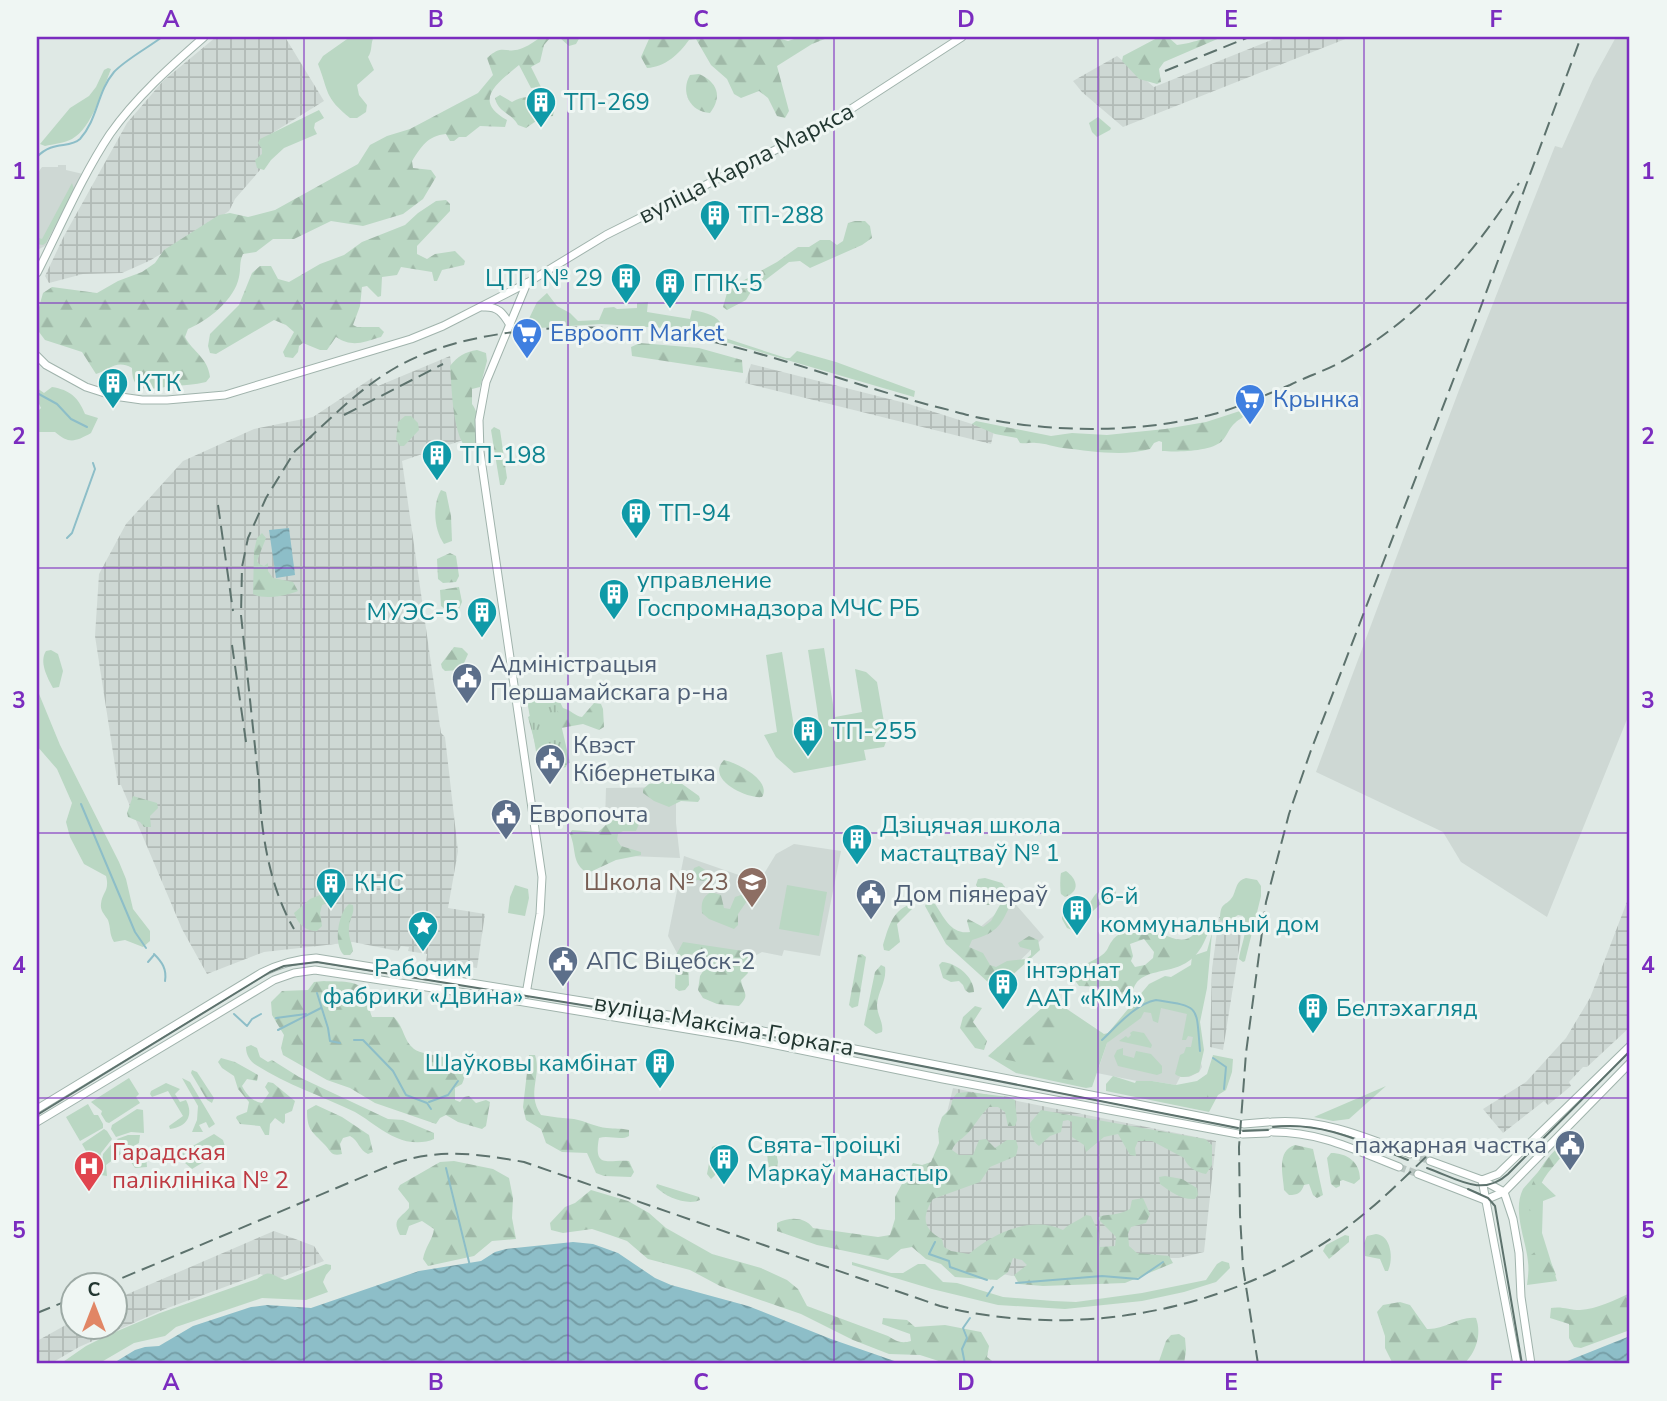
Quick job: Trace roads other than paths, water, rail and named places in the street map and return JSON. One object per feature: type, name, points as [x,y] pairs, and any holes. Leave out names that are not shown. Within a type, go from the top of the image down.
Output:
[{"type":"main road","points":[[37,273],[97,154],[112,131],[157,81],[205,37]]},
{"type":"main road","name":"вуліца Карла Маркса","points":[[37,356],[59,373],[86,387],[114,396],[142,400],[211,398],[267,384],[411,339],[443,326],[527,283],[606,235],[831,122],[962,37]]},
{"type":"main road","points":[[524,1002],[540,914],[542,877],[480,436],[486,382],[527,283]]},
{"type":"main road","points":[[479,307],[492,306],[499,310],[510,325]]},
{"type":"main road","name":"вуліца Максіма Горкага","points":[[37,1109],[279,964],[316,958],[743,1027],[1241,1124],[1318,1122],[1410,1154]]},
{"type":"main road","name":"вуліца Максіма Горкага","points":[[37,1122],[274,980],[315,970],[741,1038],[943,1079],[1241,1134],[1313,1135],[1399,1167]]},
{"type":"main road","points":[[1482,1180],[1498,1174],[1630,1046]]},
{"type":"main road","points":[[1418,1174],[1485,1200],[1504,1192],[1630,1063]]},
{"type":"main road","points":[[1430,1161],[1482,1180],[1504,1192],[1513,1219],[1519,1253],[1521,1297],[1531,1364]]},
{"type":"main road","points":[[1482,1180],[1517,1364]]},
{"type":"water","points":[[289,528],[295,575],[276,578],[269,530]]},
{"type":"water","points":[[573,1242],[593,1244],[618,1253],[655,1278],[671,1285],[748,1306],[903,1364],[112,1364],[135,1350],[159,1346],[193,1326],[251,1307],[267,1305],[311,1308],[419,1271],[481,1261],[506,1249]]},
{"type":"water","points":[[1630,1336],[1630,1364],[1560,1364]]},
{"type":"waterway","points":[[37,157],[49,148],[71,144],[80,139],[91,123],[104,88],[114,72],[162,37]]},
{"type":"waterway","points":[[37,393],[57,404],[71,419],[87,427]]},
{"type":"waterway","points":[[67,538],[72,533],[95,469],[93,463]]},
{"type":"waterway","points":[[81,804],[135,932],[146,948]]},
{"type":"waterway","points":[[154,954],[163,966],[165,981]]},
{"type":"waterway","points":[[148,962],[154,955]]},
{"type":"waterway","points":[[317,993],[330,1041],[340,1043]]},
{"type":"waterway","points":[[1102,1040],[1134,1011],[1156,1000],[1181,1004],[1193,1011],[1198,1025],[1200,1051]]},
{"type":"waterway","points":[[278,1030],[321,1008]]},
{"type":"waterway","points":[[234,1014],[247,1026],[261,1014]]},
{"type":"waterway","points":[[276,1018],[306,1014]]},
{"type":"waterway","points":[[354,1040],[363,1040],[393,1071],[406,1095],[427,1103],[431,1109]]},
{"type":"waterway","points":[[1213,1058],[1226,1067],[1224,1089]]},
{"type":"waterway","points":[[429,1102],[448,1095],[458,1081]]},
{"type":"waterway","points":[[446,1168],[470,1266]]},
{"type":"waterway","points":[[935,1242],[929,1254],[949,1261],[950,1267],[987,1280]]},
{"type":"waterway","points":[[1016,1283],[1102,1276],[1138,1279],[1163,1262]]},
{"type":"waterway","points":[[987,1296],[993,1287]]},
{"type":"waterway","points":[[965,1364],[962,1349],[967,1338],[963,1328],[970,1318]]},
{"type":"tunnel","points":[[1410,1154],[1430,1161]]},
{"type":"tunnel","points":[[1399,1167],[1418,1174]]},
{"type":"tram line","points":[[37,1115],[270,972],[284,966],[317,962],[743,1031],[1238,1128]]},
{"type":"tram line","points":[[1427,1168],[1469,1184],[1488,1185],[1498,1181],[1630,1051]]},
{"type":"tram line","points":[[1273,1127],[1308,1127],[1342,1134],[1408,1160]]},
{"type":"tram line","points":[[1243,1131],[1268,1130]]},
{"type":"tram line","points":[[1468,1189],[1488,1198],[1495,1206],[1522,1364]]},
{"type":"railway","points":[[1165,71],[1249,37]]},
{"type":"railway","points":[[1258,1364],[1243,1267],[1239,1147],[1246,1053],[1266,902],[1289,814],[1310,753],[1581,37]]},
{"type":"railway","points":[[306,441],[371,384],[395,368],[427,353],[496,335],[575,328],[640,330],[706,340],[933,406],[1014,424],[1100,429],[1186,420],[1252,401],[1333,366],[1393,328],[1441,285],[1462,261],[1519,183]]},
{"type":"railway","points":[[344,415],[443,364]]},
{"type":"railway","points":[[258,775],[241,615],[242,567],[248,538],[266,498],[295,451],[312,436]]},
{"type":"railway","points":[[218,505],[233,611]]},
{"type":"railway","points":[[232,645],[246,742]]},
{"type":"railway","points":[[259,779],[261,817],[272,876],[285,913],[294,929]]},
{"type":"railway","points":[[130,1275],[396,1163],[428,1155],[460,1154],[524,1162],[940,1306],[992,1316],[1044,1320],[1097,1319],[1149,1312],[1200,1299],[1250,1282],[1297,1259],[1354,1222],[1388,1194],[1430,1153]]},
{"type":"railway","points":[[37,1313],[60,1304]]},
{"type":"place","name":"ТП-269","points":[[541,129]]},
{"type":"place","name":"ТП-288","points":[[715,242]]},
{"type":"place","name":"ЦТП № 29","points":[[626,305]]},
{"type":"place","name":"ГПК-5","points":[[670,310]]},
{"type":"place","name":"Евроопт Market","points":[[527,360]]},
{"type":"place","name":"КТК","points":[[113,410]]},
{"type":"place","name":"Крынка","points":[[1250,426]]},
{"type":"place","name":"ТП-198","points":[[437,482]]},
{"type":"place","name":"ТП-94","points":[[636,540]]},
{"type":"place","name":"управление Госпромнадзора МЧС РБ","points":[[614,621]]},
{"type":"place","name":"МУЭС-5","points":[[482,639]]},
{"type":"place","name":"Адміністрацыя Першамайскага р-на","points":[[467,705]]},
{"type":"place","name":"ТП-255","points":[[808,758]]},
{"type":"place","name":"Квэст Кібернетыка","points":[[550,786]]},
{"type":"place","name":"Европочта","points":[[506,841]]},
{"type":"place","name":"Дзіцячая школа мастацтваў № 1","points":[[857,866]]},
{"type":"place","name":"Школа № 23","points":[[752,909]]},
{"type":"place","name":"КНС","points":[[331,910]]},
{"type":"place","name":"Дом піянераў","points":[[871,921]]},
{"type":"place","name":"6-й коммунальный дом","points":[[1077,937]]},
{"type":"place","name":"Рабочим фабрики «Двина»","points":[[423,953]]},
{"type":"place","name":"АПС Віцебск-2","points":[[563,988]]},
{"type":"place","name":"інтэрнат ААТ «КІМ»","points":[[1003,1011]]},
{"type":"place","name":"Белтэхагляд","points":[[1313,1035]]},
{"type":"place","name":"Шаўковы камбінат","points":[[660,1090]]},
{"type":"place","name":"пажарная частка","points":[[1570,1172]]},
{"type":"place","name":"Свята-Троіцкі Маркаў манастыр","points":[[724,1186]]},
{"type":"place","name":"Гарадская паліклініка № 2","points":[[89,1193]]}]
